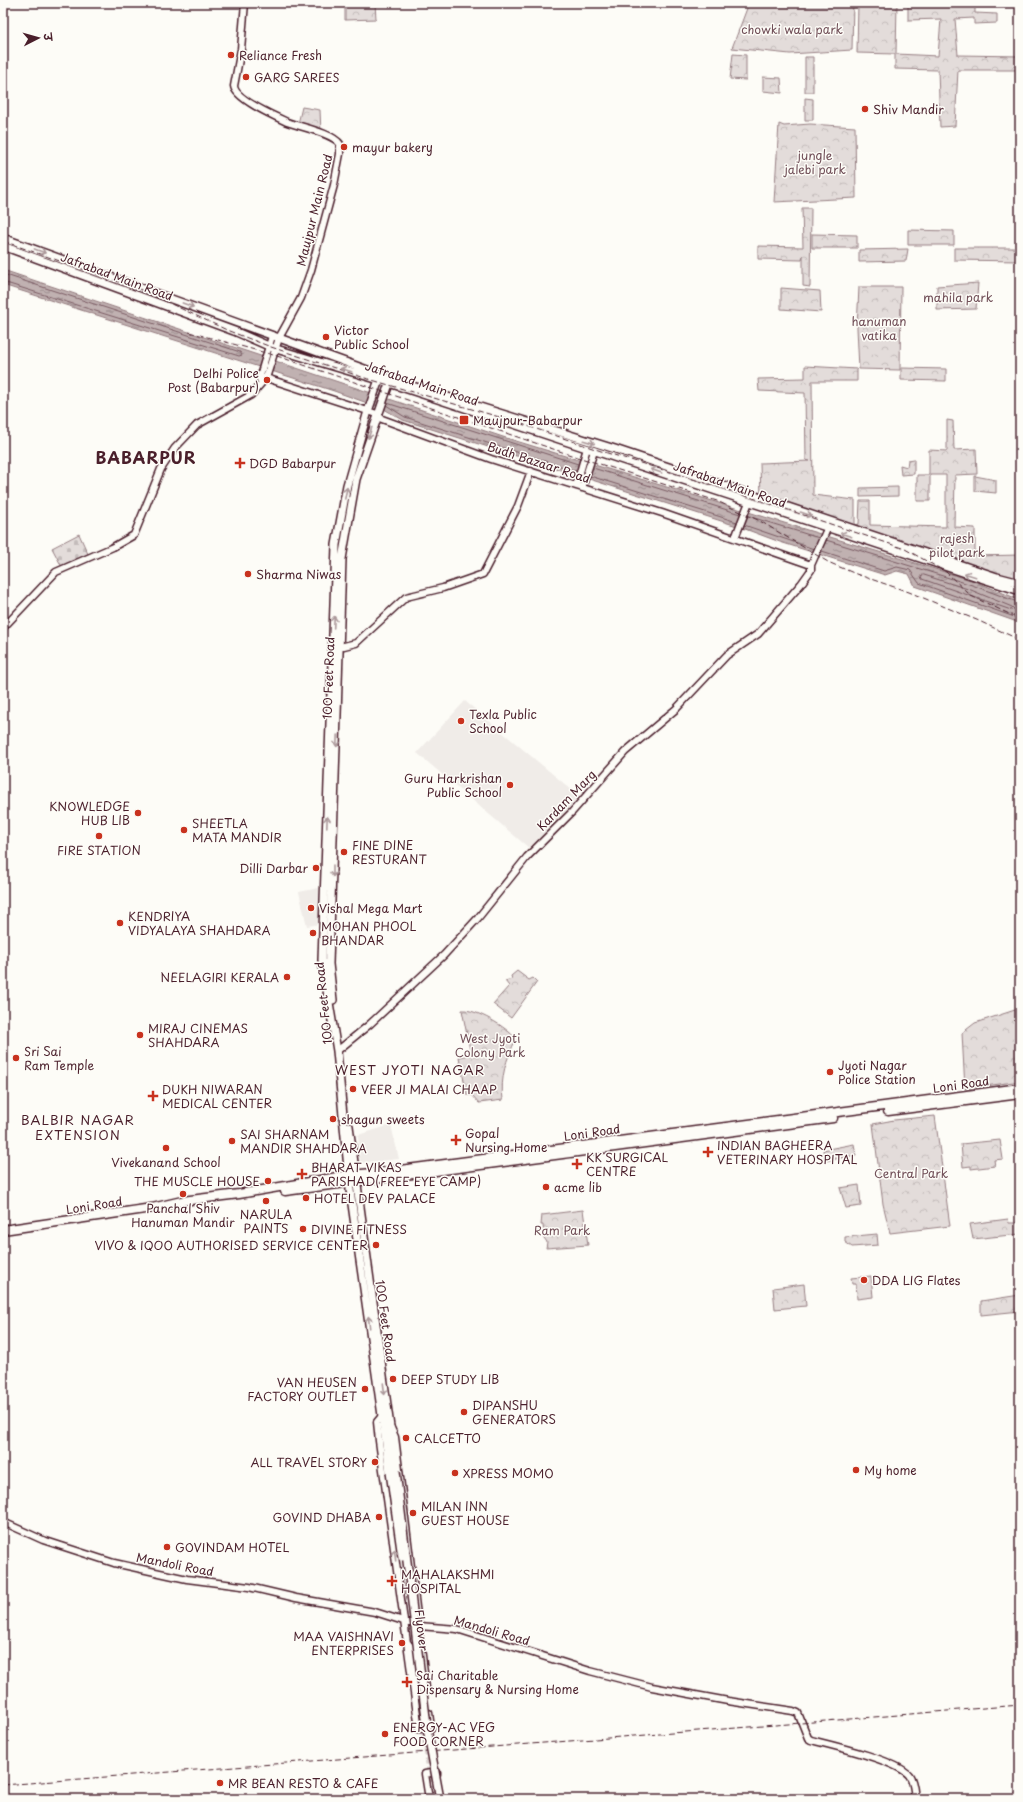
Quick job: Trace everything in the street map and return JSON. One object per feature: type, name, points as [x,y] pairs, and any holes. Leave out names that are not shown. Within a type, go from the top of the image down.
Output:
[{"type":"highway","name":"Loni Road","points":[[3,1230],[277,1193],[353,1179],[1020,1088]]},
{"type":"highway","name":"Loni Road","points":[[353,1179],[470,1168],[1020,1094]]},
{"type":"highway","name":"Loni Road","points":[[3,1234],[168,1207]]},
{"type":"main road","name":"Jafrabad Main Road","points":[[3,238],[279,338],[379,377]]},
{"type":"main road","name":"Jafrabad Main Road","points":[[3,246],[234,331],[276,349],[390,380],[615,449],[982,572],[1020,583]]},
{"type":"main road","name":"100 Feet Road","points":[[379,377],[367,412],[347,486],[336,545],[329,964],[353,1179],[385,1418]]},
{"type":"main road","name":"Jafrabad Main Road","points":[[390,380],[827,529],[1020,591]]},
{"type":"main road","name":"100 Feet Road","points":[[331,795],[340,647],[342,559],[356,479],[377,414],[390,380]]},
{"type":"main road","name":"Flyover","points":[[385,1418],[384,1430],[424,1735],[436,1798]]},
{"type":"main road","name":"Flyover","points":[[385,1418],[392,1442],[436,1798]]},
{"type":"street","name":"Maujpur Main Road","points":[[245,3],[241,49],[234,86],[236,92],[241,97],[269,113],[287,122],[334,138],[340,144],[340,154],[334,185],[311,270],[301,298],[279,338]]},
{"type":"street","points":[[3,628],[56,572],[113,547],[134,535],[161,469],[175,448],[197,425],[250,395],[261,384],[269,358],[269,346],[272,336]]},
{"type":"street","points":[[269,358],[276,349],[279,338]]},
{"type":"street","name":"Budh Bazaar Road","points":[[263,377],[377,414],[382,419],[491,459],[735,538],[811,565]]},
{"type":"street","points":[[576,486],[591,449]]},
{"type":"street","points":[[582,488],[591,449]]},
{"type":"street","points":[[340,647],[356,642],[406,598],[443,588],[483,574],[521,499],[531,471]]},
{"type":"street","points":[[735,538],[748,502]]},
{"type":"street","name":"Kardam Marg","points":[[338,1050],[370,1024],[444,955],[478,918],[527,857],[572,812],[625,752],[676,708],[730,652],[758,634],[801,584],[811,570],[811,565],[827,529]]},
{"type":"street","name":"100 Feet Road","points":[[406,1641],[377,1422],[385,1418],[395,1437],[420,1638]]},
{"type":"street","name":"Mandoli Road","points":[[3,1522],[51,1543],[114,1563],[187,1579],[249,1587],[296,1598],[375,1612],[419,1626],[457,1629],[590,1671],[652,1687],[793,1711],[798,1713],[811,1740],[851,1750],[904,1771],[910,1778],[915,1799]]},
{"type":"street","points":[[406,1641],[419,1729],[429,1729],[431,1727],[420,1638]]},
{"type":"street","points":[[406,1641],[412,1649],[420,1696],[416,1644],[420,1638]]},
{"type":"shaded area","name":"Guru Harkrishan Public School","points":[[465,701],[579,796],[556,823],[529,848],[417,753]]},
{"type":"shaded area","name":"Vishal Mega Mart","points":[[319,888],[320,924],[307,926],[299,892]]},
{"type":"shaded area","points":[[391,1125],[399,1159],[360,1163],[358,1135]]},
{"type":"green space","points":[[345,3],[375,3],[376,19],[345,20]]},
{"type":"green space","name":"chowki wala park","points":[[749,3],[853,3],[852,50],[790,54],[732,48]]},
{"type":"green space","points":[[858,3],[897,3],[896,54],[938,56],[941,19],[908,20],[908,3],[975,3],[975,13],[997,14],[997,23],[974,24],[974,18],[955,19],[958,55],[1020,56],[1020,70],[958,70],[955,126],[940,127],[938,70],[895,69],[895,54],[857,53]]},
{"type":"green space","points":[[733,54],[746,55],[746,80],[730,79]]},
{"type":"green space","points":[[805,57],[813,57],[813,92],[805,92]]},
{"type":"green space","points":[[763,77],[781,78],[782,93],[763,91]]},
{"type":"green space","points":[[805,98],[813,99],[813,120],[805,120]]},
{"type":"green space","points":[[302,107],[320,110],[321,133],[298,124]]},
{"type":"green space","name":"jungle jalebi park","points":[[779,124],[784,126],[810,124],[855,127],[856,198],[774,202]]},
{"type":"green space","points":[[802,208],[811,208],[810,287],[803,286],[803,255],[802,260],[758,259],[758,246],[803,247]]},
{"type":"green space","points":[[908,230],[954,231],[954,245],[908,245]]},
{"type":"green space","points":[[812,234],[857,235],[857,248],[812,248]]},
{"type":"green space","points":[[954,248],[1020,248],[1020,261],[954,260]]},
{"type":"green space","points":[[908,249],[906,261],[859,262],[859,250]]},
{"type":"green space","name":"mahila park","points":[[978,283],[976,309],[937,310],[937,286]]},
{"type":"green space","name":"hanuman vatika","points":[[859,287],[901,287],[900,370],[859,369],[857,328]]},
{"type":"green space","points":[[781,288],[820,291],[821,312],[781,309]]},
{"type":"green space","name":"rajesh pilot park","points":[[805,366],[857,369],[857,381],[812,381],[813,495],[855,500],[855,525],[859,524],[860,501],[870,501],[870,525],[946,527],[946,475],[930,475],[930,501],[917,501],[917,475],[929,475],[929,450],[947,451],[947,420],[953,421],[954,450],[976,449],[977,474],[955,475],[954,527],[975,528],[975,556],[1020,555],[1020,582],[761,499],[760,463],[810,461],[806,460],[805,393],[759,391],[758,379],[805,378]]},
{"type":"green space","points":[[901,368],[946,369],[946,381],[901,380]]},
{"type":"green space","points":[[914,459],[914,474],[901,475],[900,465],[907,467],[908,460]]},
{"type":"green space","points":[[975,476],[996,480],[996,493],[975,491]]},
{"type":"green space","points":[[898,487],[898,496],[860,497],[860,488]]},
{"type":"green space","points":[[79,534],[88,554],[62,567],[52,548]]},
{"type":"green space","points":[[517,971],[529,980],[533,978],[537,982],[511,1018],[493,1004],[509,986],[505,981],[512,979],[511,976]]},
{"type":"green space","name":"West Jyoti Colony Park","points":[[462,1010],[475,1012],[499,1024],[516,1039],[509,1054],[503,1076],[503,1100],[479,1103],[472,1095],[467,1095],[459,1057],[471,1055]]},
{"type":"green space","points":[[1015,1010],[1020,1010],[1020,1081],[965,1089],[962,1033],[975,1023]]},
{"type":"green space","name":"Central Park","points":[[935,1116],[950,1226],[890,1233],[883,1204],[873,1124],[894,1120]]},
{"type":"green space","points":[[1000,1140],[1003,1159],[994,1160],[995,1166],[971,1169],[971,1166],[963,1167],[961,1144]]},
{"type":"green space","points":[[854,1144],[856,1155],[825,1161],[823,1150]]},
{"type":"green space","points":[[859,1185],[861,1206],[846,1208],[840,1188]]},
{"type":"green space","name":"Ram Park","points":[[583,1210],[588,1245],[546,1248],[547,1242],[544,1238],[543,1225],[541,1225],[542,1215]]},
{"type":"green space","points":[[1008,1219],[1009,1223],[1020,1223],[1020,1234],[973,1239],[970,1224]]},
{"type":"green space","points":[[877,1234],[878,1245],[852,1247],[845,1242],[845,1237]]},
{"type":"green space","points":[[871,1276],[873,1297],[857,1299],[856,1284],[852,1284],[851,1278]]},
{"type":"green space","points":[[804,1284],[806,1306],[775,1309],[773,1288]]},
{"type":"green space","points":[[1020,1295],[1020,1311],[981,1315],[981,1301]]},
{"type":"water","points":[[3,270],[503,437],[974,581],[1020,600],[1020,623],[915,586],[909,574],[897,571],[885,575],[780,542],[737,526],[403,420],[384,409],[334,391],[3,285]]},
{"type":"tunnel","points":[[419,1696],[433,1796]]},
{"type":"railway","points":[[3,241],[139,289],[229,331],[271,347],[365,378],[513,421],[604,452],[726,489],[905,549],[946,572],[971,596],[1020,619]]},
{"type":"railway","points":[[189,332],[277,356],[568,454],[717,501],[760,521],[828,562],[856,574],[909,592],[1020,640]]},
{"type":"railway","points":[[3,1785],[1020,1705]]},
{"type":"place","name":"Reliance Fresh","points":[[231,55]]},
{"type":"place","name":"GARG SAREES","points":[[246,77]]},
{"type":"place","name":"Shiv Mandir","points":[[865,109]]},
{"type":"place","name":"mayur bakery","points":[[344,147]]},
{"type":"place","name":"Victor Public School","points":[[326,337]]},
{"type":"place","name":"Delhi Police Post (Babarpur)","points":[[267,380]]},
{"type":"place","name":"Maujpur-Babarpur","points":[[464,420]]},
{"type":"place","name":"DGD Babarpur","points":[[240,463]]},
{"type":"place","name":"Sharma Niwas","points":[[248,574]]},
{"type":"place","name":"Texla Public School","points":[[461,721]]},
{"type":"place","name":"Guru Harkrishan Public School","points":[[510,785]]},
{"type":"place","name":"KNOWLEDGE HUB LIB","points":[[138,813]]},
{"type":"place","name":"SHEETLA MATA MANDIR","points":[[184,830]]},
{"type":"place","name":"FIRE STATION","points":[[99,836]]},
{"type":"place","name":"FINE DINE RESTURANT","points":[[344,852]]},
{"type":"place","name":"Dilli Darbar","points":[[316,868]]},
{"type":"place","name":"Vishal Mega Mart","points":[[311,908]]},
{"type":"place","name":"KENDRIYA VIDYALAYA SHAHDARA","points":[[120,923]]},
{"type":"place","name":"MOHAN PHOOL BHANDAR","points":[[313,933]]},
{"type":"place","name":"NEELAGIRI KERALA","points":[[287,977]]},
{"type":"place","name":"MIRAJ CINEMAS SHAHDARA","points":[[140,1035]]},
{"type":"place","name":"Sri Sai Ram Temple","points":[[16,1058]]},
{"type":"place","name":"Jyoti Nagar Police Station","points":[[830,1072]]},
{"type":"place","name":"VEER JI MALAI CHAAP","points":[[353,1089]]},
{"type":"place","name":"DUKH NIWARAN MEDICAL CENTER","points":[[153,1096]]},
{"type":"place","name":"shagun sweets","points":[[333,1119]]},
{"type":"place","name":"Gopal Nursing Home","points":[[456,1140]]},
{"type":"place","name":"SAI SHARNAM MANDIR SHAHDARA","points":[[232,1141]]},
{"type":"place","name":"Vivekanand School","points":[[166,1148]]},
{"type":"place","name":"INDIAN BAGHEERA VETERINARY HOSPITAL","points":[[708,1152]]},
{"type":"place","name":"KK SURGICAL CENTRE","points":[[577,1164]]},
{"type":"place","name":"BHARAT VIKAS PARISHAD(FREE EYE CAMP)","points":[[302,1174]]},
{"type":"place","name":"THE MUSCLE HOUSE","points":[[268,1181]]},
{"type":"place","name":"acme lib","points":[[546,1187]]},
{"type":"place","name":"Panchal Shiv Hanuman Mandir","points":[[183,1194]]},
{"type":"place","name":"HOTEL DEV PALACE","points":[[306,1198]]},
{"type":"place","name":"NARULA PAINTS","points":[[266,1201]]},
{"type":"place","name":"DIVINE FITNESS","points":[[303,1229]]},
{"type":"place","name":"VIVO & IQOO AUTHORISED SERVICE CENTER","points":[[376,1245]]},
{"type":"place","name":"DDA LIG Flates","points":[[864,1280]]},
{"type":"place","name":"DEEP STUDY LIB","points":[[393,1379]]},
{"type":"place","name":"VAN HEUSEN FACTORY OUTLET","points":[[365,1389]]},
{"type":"place","name":"DIPANSHU GENERATORS","points":[[464,1412]]},
{"type":"place","name":"CALCETTO","points":[[406,1438]]},
{"type":"place","name":"ALL TRAVEL STORY","points":[[375,1462]]},
{"type":"place","name":"My home","points":[[856,1470]]},
{"type":"place","name":"XPRESS MOMO","points":[[455,1473]]},
{"type":"place","name":"MILAN INN GUEST HOUSE","points":[[413,1513]]},
{"type":"place","name":"GOVIND DHABA","points":[[379,1517]]},
{"type":"place","name":"GOVINDAM HOTEL","points":[[167,1547]]},
{"type":"place","name":"MAHALAKSHMI HOSPITAL","points":[[392,1581]]},
{"type":"place","name":"MAA VAISHNAVI ENTERPRISES","points":[[402,1643]]},
{"type":"place","name":"Sai Charitable Dispensary & Nursing Home","points":[[407,1682]]},
{"type":"place","name":"ENERGY-AC VEG FOOD CORNER","points":[[385,1734]]},
{"type":"place","name":"MR BEAN RESTO & CAFE","points":[[220,1783]]},
{"type":"district","name":"BABARPUR","points":[[146,457]]},
{"type":"district","name":"WEST JYOTI NAGAR","points":[[410,1069]]},
{"type":"district","name":"BALBIR NAGAR EXTENSION","points":[[78,1126]]}]
